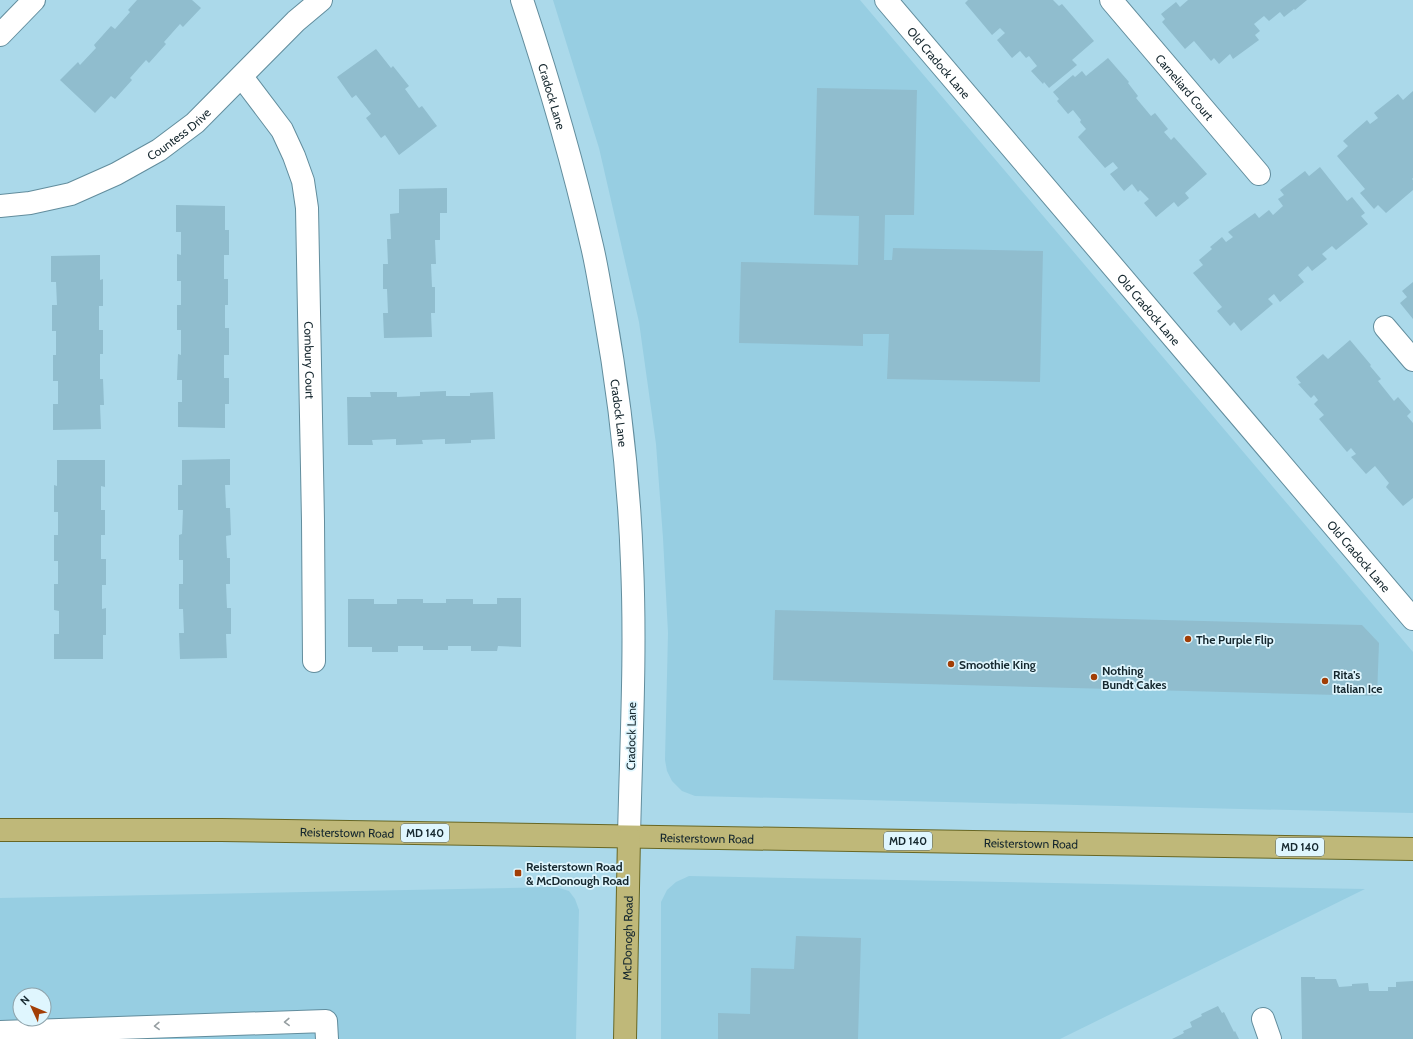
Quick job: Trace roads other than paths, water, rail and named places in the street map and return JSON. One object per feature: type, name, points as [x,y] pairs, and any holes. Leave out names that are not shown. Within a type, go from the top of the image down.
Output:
[{"type":"main road","name":"Reisterstown Road","points":[[0,830],[221,830],[1413,849]]},
{"type":"main road","name":"McDonogh Road","points":[[625,1039],[629,837]]},
{"type":"street","points":[[0,35],[34,0]]},
{"type":"street","name":"Countess Drive","points":[[0,206],[30,203],[72,194],[116,174],[159,150],[195,123],[296,21],[321,0]]},
{"type":"street","name":"Cradock Lane","points":[[522,0],[572,161],[593,248],[618,392],[625,463],[632,570],[634,631],[629,837]]},
{"type":"street","name":"Old Cradock Lane","points":[[886,0],[1413,619]]},
{"type":"street","name":"Carneliard Court","points":[[1111,0],[1259,174]]},
{"type":"street","name":"Cornbury Court","points":[[242,77],[282,130],[301,175],[307,208],[314,661]]},
{"type":"street","points":[[1385,327],[1413,360]]},
{"type":"street","points":[[0,1032],[58,1034],[326,1030]]},
{"type":"place","name":"The Purple Flip","points":[[1188,639]]},
{"type":"place","name":"Smoothie King","points":[[951,664]]},
{"type":"place","name":"Nothing Bundt Cakes","points":[[1094,677]]},
{"type":"place","name":"Rita's Italian Ice","points":[[1325,681]]},
{"type":"place","name":"Reisterstown Road & McDonough Road","points":[[518,873]]}]
